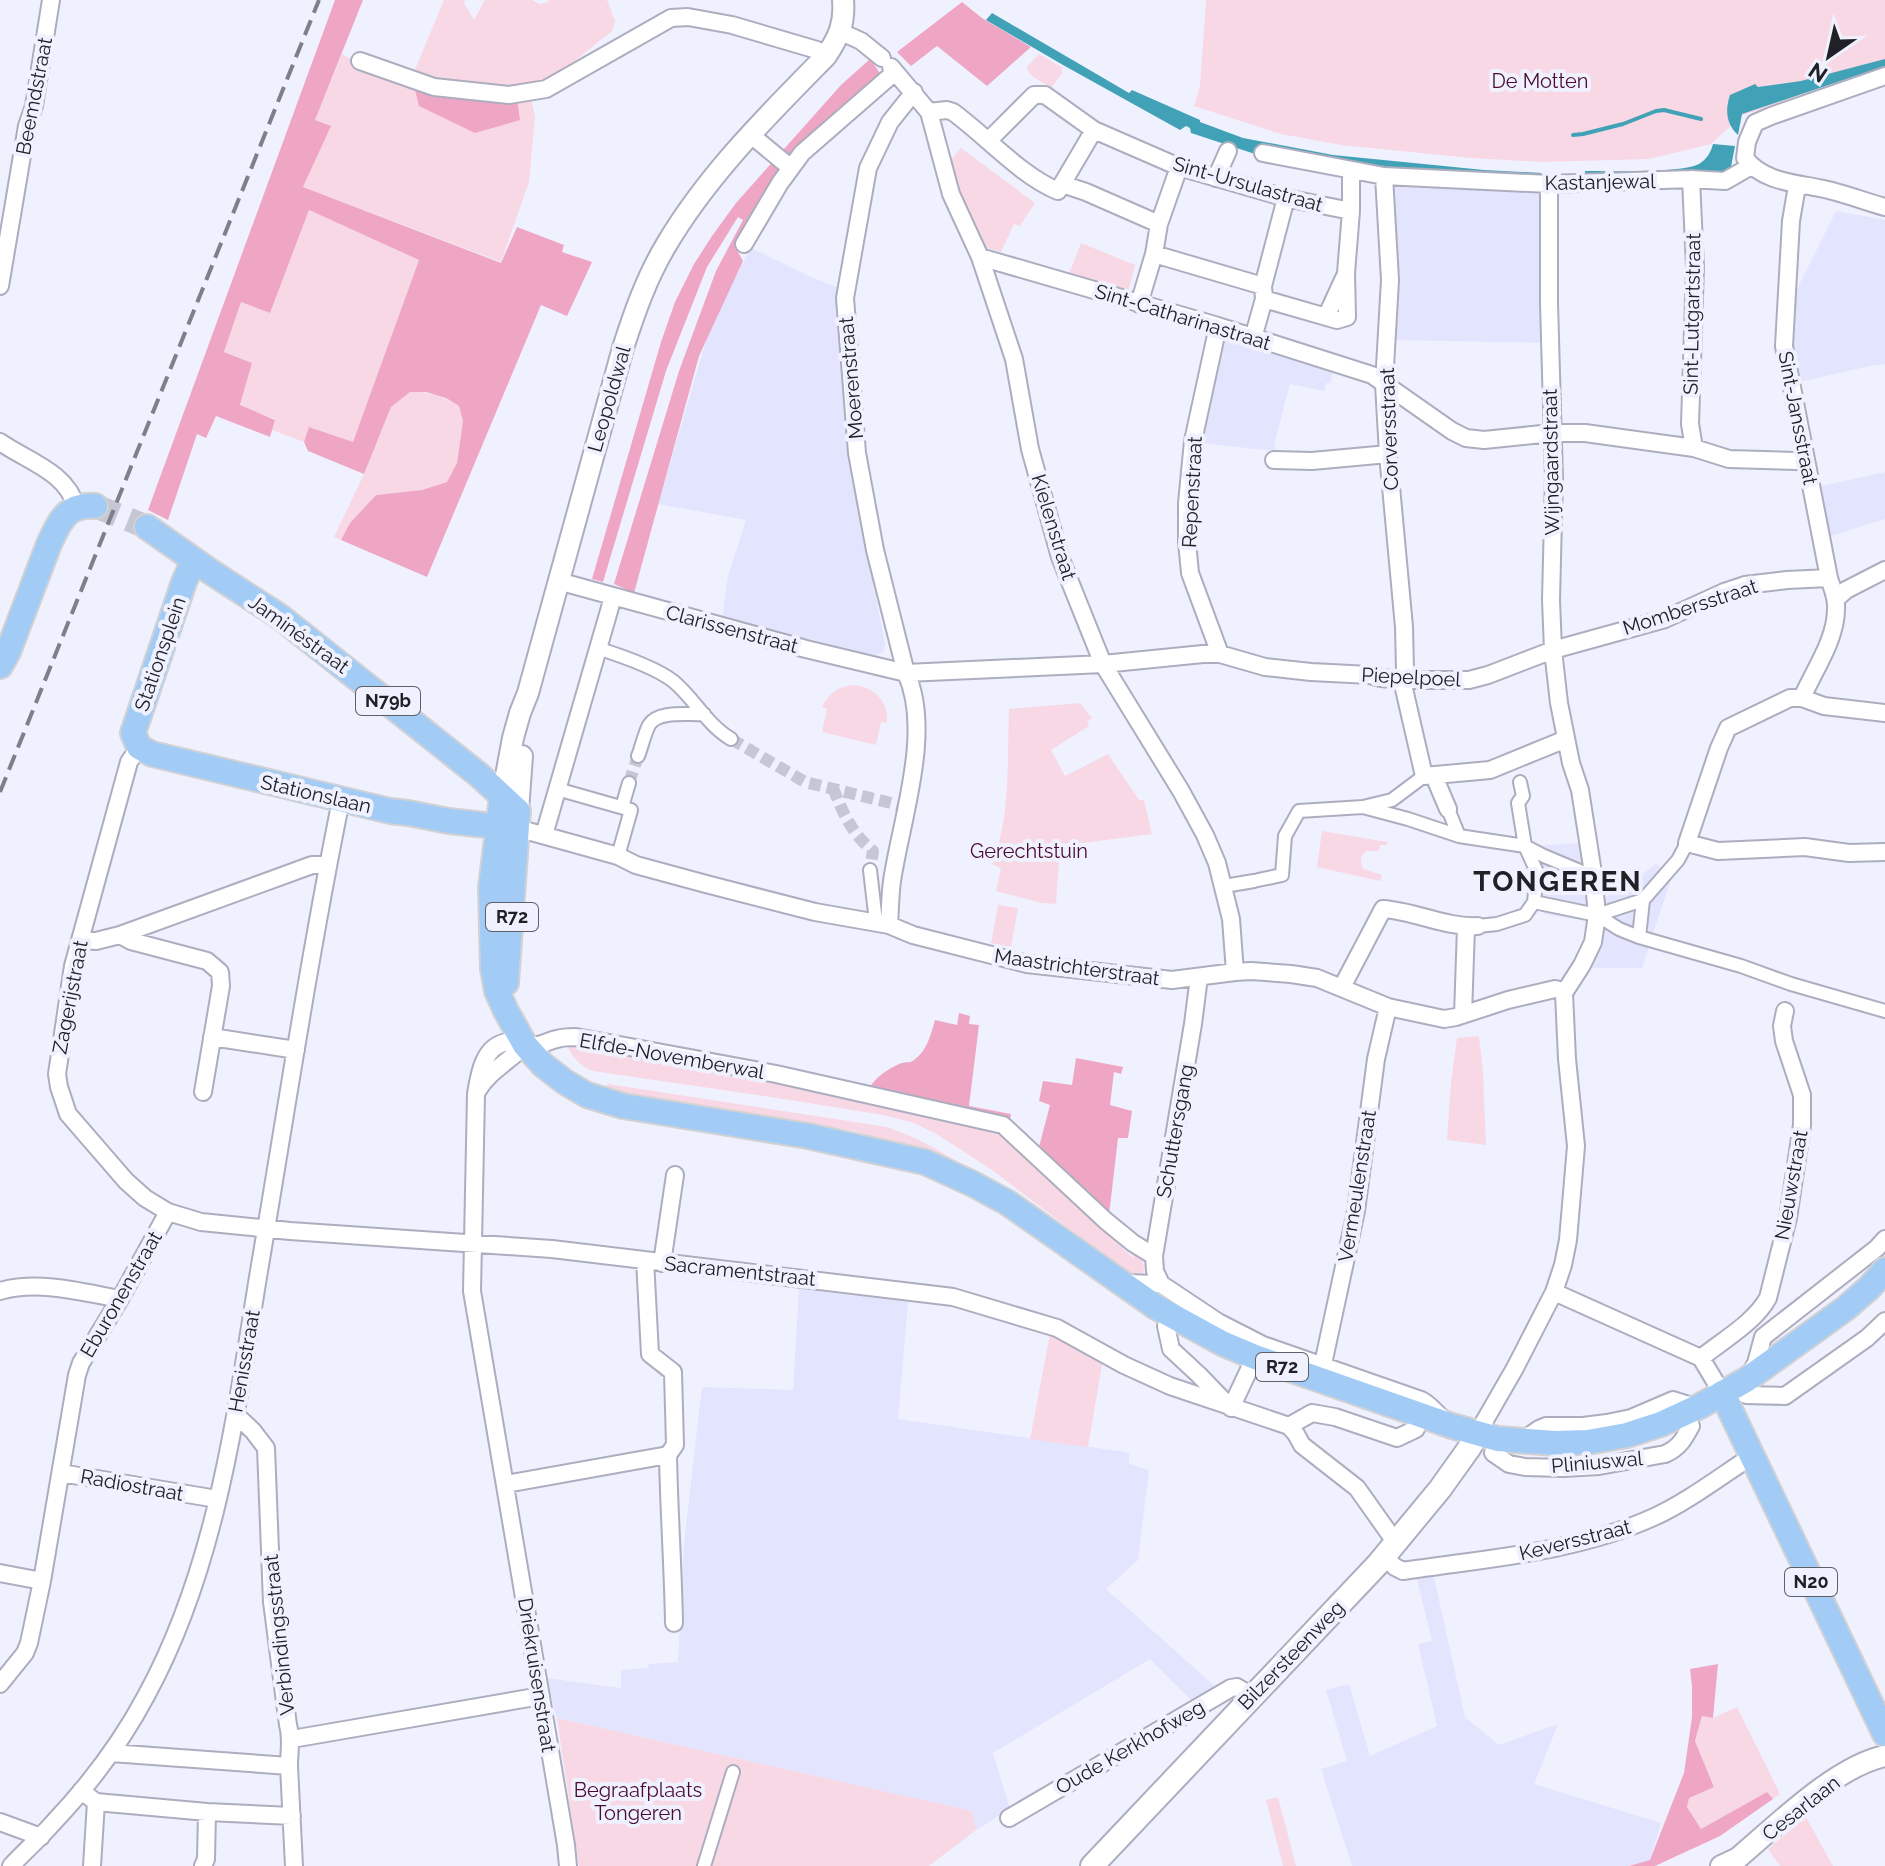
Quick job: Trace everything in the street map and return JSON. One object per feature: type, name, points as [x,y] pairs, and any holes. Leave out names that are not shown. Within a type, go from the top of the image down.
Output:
[{"type":"main road","points":[[0,666],[49,544],[66,514],[85,506]]},
{"type":"main road","name":"Jaminéstraat","points":[[147,527],[279,616],[479,775],[508,816]]},
{"type":"main road","name":"Stationsplein","points":[[139,747],[133,733],[194,560]]},
{"type":"main road","name":"Stationslaan","points":[[139,747],[152,754],[390,811],[449,821],[508,816]]},
{"type":"main road","name":"R72","points":[[508,816],[491,888],[493,969],[497,991],[525,1045],[543,1065],[565,1082],[587,1095],[623,1106],[808,1136],[925,1162],[1008,1203],[1156,1307],[1252,1362],[1416,1429],[1480,1445]]},
{"type":"main road","name":"R72","points":[[504,1005],[513,904],[508,816]]},
{"type":"main road","points":[[449,821],[465,829],[482,845],[488,859],[491,888]]},
{"type":"main road","name":"R72","points":[[889,1155],[1019,1226],[1117,1296],[1228,1359],[1252,1362],[1452,1426],[1480,1445]]},
{"type":"main road","name":"R72","points":[[1736,1394],[1846,1308],[1885,1270]]},
{"type":"main road","name":"R72","points":[[1736,1394],[1830,1336],[1885,1292]]},
{"type":"main road","name":"Pliniuswal","points":[[1480,1445],[1537,1456],[1589,1454],[1632,1446],[1673,1434],[1693,1417],[1736,1394]]},
{"type":"main road","name":"N20","points":[[1736,1394],[1752,1456],[1885,1734]]},
{"type":"main road","name":"Pliniuswal","points":[[1480,1445],[1498,1439],[1588,1442],[1693,1417]]},
{"type":"main road","name":"Bilzersteenweg","points":[[1092,1866],[1390,1550],[1480,1445]]},
{"type":"street","name":"Beemdstraat","points":[[0,286],[51,0]]},
{"type":"street","points":[[841,32],[843,0]]},
{"type":"street","points":[[360,61],[434,87],[509,95],[535,92],[570,76],[671,18],[688,17],[732,25],[817,50],[826,56]]},
{"type":"street","name":"Leopoldwal","points":[[508,816],[509,760],[520,713],[623,348],[651,273],[692,205],[751,135],[826,56],[841,32]]},
{"type":"street","name":"Kielenstraat","points":[[841,32],[861,41],[889,66],[929,112],[951,194],[980,257],[1014,359],[1030,449],[1060,557],[1103,664],[1181,791],[1217,863],[1232,931],[1235,972]]},
{"type":"street","points":[[744,244],[802,153],[889,66]]},
{"type":"street","points":[[1885,76],[1755,123],[1747,142],[1745,158],[1751,166],[1765,174],[1797,186],[1819,188],[1885,207]]},
{"type":"street","name":"Moerenstraat","points":[[882,924],[913,771],[916,731],[913,689],[906,673],[875,550],[857,453],[845,298],[868,168],[890,122],[914,92]]},
{"type":"street","name":"Sint-Ursulastraat","points":[[988,141],[1034,95],[1045,95],[1094,130],[1179,167],[1286,198],[1351,211]]},
{"type":"street","points":[[929,112],[953,112],[1047,186],[1058,191],[1094,130]]},
{"type":"street","points":[[751,135],[791,168]]},
{"type":"street","points":[[1216,178],[1228,151]]},
{"type":"street","name":"Kastanjewal","points":[[1263,153],[1384,176],[1549,184],[1691,179],[1725,181],[1751,166]]},
{"type":"street","points":[[1139,304],[1154,254],[1159,224],[1179,167]]},
{"type":"street","name":"Corversstraat","points":[[1384,176],[1390,280],[1384,384],[1404,627],[1405,670],[1402,680],[1429,776],[1448,809]]},
{"type":"street","points":[[1154,254],[1326,317],[1337,320],[1347,317],[1351,178]]},
{"type":"street","name":"Sint-Lutgartstraat","points":[[1691,179],[1695,267],[1690,424],[1694,448]]},
{"type":"street","points":[[1062,184],[1159,224]]},
{"type":"street","name":"Wijngaardstraat","points":[[1549,184],[1554,478],[1553,650],[1559,703],[1580,790],[1597,915],[1593,942],[1564,993]]},
{"type":"street","name":"Sint-Jansstraat","points":[[1797,186],[1791,221],[1784,346],[1829,578],[1836,599]]},
{"type":"street","points":[[1253,338],[1286,198]]},
{"type":"street","name":"Sint-Catharinastraat","points":[[980,257],[1218,326],[1372,375],[1466,438],[1484,440],[1585,433],[1694,448],[1729,459],[1806,463]]},
{"type":"street","name":"Repenstraat","points":[[1218,326],[1193,441],[1187,542],[1190,573],[1220,654]]},
{"type":"street","points":[[0,442],[60,479],[85,506]]},
{"type":"street","points":[[1274,460],[1312,461],[1388,454]]},
{"type":"street","points":[[1802,698],[1829,641],[1836,599],[1846,590],[1885,570]]},
{"type":"street","name":"Mombersstraat","points":[[1553,650],[1665,619],[1745,585],[1829,578]]},
{"type":"street","name":"Clarissenstraat","points":[[558,581],[906,673],[1103,664]]},
{"type":"street","points":[[544,835],[613,597]]},
{"type":"street","points":[[597,648],[631,659],[672,680],[731,739]]},
{"type":"street","name":"Piepelpoel","points":[[1103,664],[1220,654],[1265,667],[1311,672],[1402,680],[1469,680],[1553,650]]},
{"type":"street","name":"Leopoldwal","points":[[508,816],[528,717],[528,693]]},
{"type":"street","points":[[1597,915],[1643,900],[1678,860],[1728,728],[1790,698],[1802,698],[1824,706],[1885,713]]},
{"type":"street","points":[[638,756],[650,722],[669,715],[704,714]]},
{"type":"street","points":[[1224,886],[1282,875],[1285,836],[1299,811],[1363,807],[1392,800],[1429,776],[1490,770],[1566,739]]},
{"type":"street","name":"Zagerijstraat","points":[[139,747],[129,762],[73,966],[57,1074],[68,1114],[126,1181],[168,1212]]},
{"type":"street","points":[[479,775],[491,775],[509,760]]},
{"type":"street","points":[[1342,987],[1383,909],[1472,926],[1497,924],[1525,915],[1534,902],[1537,872],[1525,846],[1518,803],[1523,796],[1520,782]]},
{"type":"street","points":[[622,807],[629,783]]},
{"type":"street","points":[[557,789],[631,810],[618,856]]},
{"type":"street","name":"Henisstraat","points":[[11,1866],[81,1791],[111,1753],[146,1696],[173,1642],[210,1532],[236,1415],[341,800]]},
{"type":"street","points":[[1363,807],[1459,836],[1525,846],[1587,874],[1593,873]]},
{"type":"street","points":[[1448,809],[1459,836]]},
{"type":"street","name":"Maastrichterstraat","points":[[508,816],[544,835],[618,856],[636,865],[803,909],[882,924],[1027,964],[1163,980],[1235,972],[1291,974],[1317,978],[1388,1007],[1444,1019],[1555,989],[1564,993]]},
{"type":"street","points":[[1687,843],[1718,851],[1805,847],[1849,853],[1885,852]]},
{"type":"street","points":[[80,940],[96,941],[120,935],[312,865],[328,865]]},
{"type":"street","points":[[882,924],[871,874],[892,883]]},
{"type":"street","points":[[1639,937],[1643,900]]},
{"type":"street","points":[[1534,902],[1597,915],[1639,937],[1885,1011]]},
{"type":"street","points":[[1463,1015],[1472,926]]},
{"type":"street","points":[[120,935],[131,941],[207,961],[220,972],[221,986],[203,1092]]},
{"type":"street","name":"Schuttersgang","points":[[1161,1284],[1155,1271],[1154,1256],[1199,977]]},
{"type":"street","name":"Nieuwstraat","points":[[1701,1358],[1764,1305],[1788,1218],[1802,1125],[1802,1095],[1782,1026],[1791,984]]},
{"type":"street","points":[[1480,1445],[1554,1292],[1568,1240],[1576,1146],[1564,993]]},
{"type":"street","name":"Vermeulenstraat","points":[[1323,1364],[1356,1211],[1376,1059],[1388,1007]]},
{"type":"street","points":[[212,1037],[296,1050]]},
{"type":"street","name":"Elfde-Novemberwal","points":[[476,1094],[484,1060],[495,1047],[507,1042],[534,1046],[559,1038],[576,1037],[776,1074],[1003,1125],[1106,1221],[1154,1256]]},
{"type":"street","name":"Driekruisenstraat","points":[[476,1094],[472,1291],[568,1866]]},
{"type":"street","points":[[674,1623],[668,1455],[675,1445],[673,1372],[650,1354],[653,1261],[675,1175]]},
{"type":"street","name":"Sacramentstraat","points":[[168,1212],[201,1222],[552,1249],[953,1297],[1057,1328],[1170,1386],[1289,1426]]},
{"type":"street","name":"Eburonenstraat","points":[[61,1473],[81,1363],[168,1212]]},
{"type":"street","points":[[1736,1394],[1756,1363],[1763,1337],[1885,1239]]},
{"type":"street","points":[[1123,1283],[1161,1284],[1218,1322],[1263,1345],[1421,1400],[1452,1426]]},
{"type":"street","points":[[0,1291],[38,1287],[120,1299]]},
{"type":"street","points":[[1554,1292],[1701,1358],[1736,1394],[1785,1396],[1867,1338],[1885,1321]]},
{"type":"street","points":[[1166,1326],[1171,1349],[1231,1408],[1252,1362]]},
{"type":"street","points":[[1390,1550],[1357,1488],[1302,1445],[1289,1426],[1312,1413],[1335,1417],[1397,1438],[1416,1429]]},
{"type":"street","name":"Verbindingsstraat","points":[[236,1415],[266,1448],[272,1602],[292,1739],[289,1766],[294,1866]]},
{"type":"street","points":[[506,1484],[668,1455]]},
{"type":"street","name":"Keversstraat","points":[[1390,1550],[1395,1567],[1403,1571],[1566,1546],[1610,1534],[1666,1511],[1752,1456]]},
{"type":"street","name":"Radiostraat","points":[[0,1684],[25,1653],[29,1643],[61,1473],[217,1499]]},
{"type":"street","points":[[0,1573],[42,1581]]},
{"type":"street","name":"Oude Kerkhofweg","points":[[1009,1818],[1231,1688],[1237,1687],[1252,1696]]},
{"type":"street","points":[[292,1739],[541,1696]]},
{"type":"street","points":[[111,1753],[289,1766]]},
{"type":"street","name":"Cesarlaan","points":[[1721,1866],[1738,1858],[1828,1783],[1873,1758],[1885,1756]]},
{"type":"street","points":[[704,1866],[733,1772]]},
{"type":"street","points":[[81,1791],[96,1802],[292,1816]]},
{"type":"street","points":[[92,1866],[96,1802]]},
{"type":"street","points":[[203,1866],[206,1859],[207,1812]]},
{"type":"street","points":[[0,1822],[41,1837]]},
{"type":"shaded area","points":[[335,0],[363,0],[315,120],[331,126],[303,187],[501,263],[517,227],[564,245],[562,252],[592,262],[567,316],[541,305],[427,577],[341,540],[350,523],[376,495],[422,490],[447,482],[457,463],[463,421],[459,406],[426,392],[410,392],[391,407],[364,474],[308,451],[304,442],[309,427],[353,442],[419,260],[309,210],[270,313],[241,302],[224,352],[252,363],[240,405],[275,420],[270,437],[216,416],[206,438],[197,434],[168,520],[148,510]]},
{"type":"shaded area","points":[[962,2],[982,18],[1031,47],[987,86],[937,46],[911,66],[897,52]]},
{"type":"shaded area","points":[[870,59],[882,76],[810,134],[781,169],[736,248],[743,261],[699,356],[634,593],[614,584],[679,371],[716,271],[743,220],[738,217],[707,267],[666,371],[603,582],[592,579],[661,342],[675,302],[694,264],[736,203],[841,85]]},
{"type":"shaded area","points":[[414,86],[517,99],[520,120],[475,133],[419,106]]},
{"type":"shaded area","points":[[1390,187],[1546,189],[1546,343],[1390,340]]},
{"type":"shaded area","points":[[1836,211],[1885,220],[1885,365],[1795,383],[1789,333],[1792,299]]},
{"type":"shaded area","points":[[751,248],[839,288],[854,485],[885,644],[884,652],[875,655],[722,619],[728,576],[746,520],[658,504],[711,324]]},
{"type":"shaded area","points":[[1223,337],[1334,370],[1324,391],[1290,384],[1275,451],[1201,443]]},
{"type":"shaded area","points":[[1885,472],[1885,519],[1828,537],[1817,487]]},
{"type":"shaded area","points":[[1579,843],[1593,904],[1628,885],[1656,864],[1672,876],[1642,968],[1587,968],[1591,922],[1544,914],[1534,846]]},
{"type":"shaded area","points":[[959,1013],[970,1016],[969,1024],[979,1025],[969,1106],[1011,1114],[1014,1125],[868,1092],[887,1071],[911,1062],[922,1052],[935,1020],[957,1025]]},
{"type":"shaded area","points":[[1076,1058],[1123,1067],[1121,1074],[1114,1072],[1110,1105],[1132,1111],[1128,1138],[1118,1138],[1109,1215],[1039,1147],[1050,1105],[1039,1101],[1043,1081],[1072,1085]]},
{"type":"shaded area","points":[[799,1289],[908,1302],[898,1419],[1129,1453],[1129,1464],[1149,1470],[1138,1560],[1106,1589],[1219,1690],[1194,1703],[1150,1659],[993,1753],[1010,1809],[976,1830],[971,1811],[557,1718],[546,1678],[621,1688],[621,1670],[678,1662],[684,1544],[702,1387],[793,1390]]},
{"type":"shaded area","points":[[1433,1573],[1465,1717],[1499,1745],[1558,1724],[1534,1784],[1661,1823],[1650,1860],[1629,1866],[1352,1866],[1321,1769],[1347,1761],[1326,1690],[1349,1684],[1370,1756],[1437,1726],[1418,1644],[1432,1641],[1416,1575]]},
{"type":"shaded area","points":[[1718,1664],[1713,1718],[1702,1716],[1695,1741],[1714,1787],[1689,1798],[1687,1807],[1701,1829],[1767,1792],[1773,1799],[1720,1836],[1655,1866],[1629,1866],[1650,1860],[1684,1773],[1692,1717],[1690,1669]]},
{"type":"green space","points":[[444,0],[465,0],[474,20],[485,0],[532,0],[540,4],[549,0],[607,0],[615,21],[612,31],[544,83],[499,87],[440,81],[414,72]]},
{"type":"green space","name":"De Motten","points":[[1206,0],[1885,0],[1885,69],[1743,115],[1711,144],[1649,159],[1541,162],[1341,145],[1281,134],[1194,106],[1200,86]]},
{"type":"green space","points":[[342,54],[362,66],[517,99],[531,98],[535,117],[529,182],[501,262],[303,187],[330,127],[315,120]]},
{"type":"green space","points":[[1039,54],[1063,68],[1051,88],[1032,76],[1026,68]]},
{"type":"green space","points":[[961,148],[1035,203],[1020,226],[1014,224],[1001,252],[987,248],[983,243],[961,201],[949,162]]},
{"type":"green space","points":[[309,210],[419,260],[353,443],[310,427],[304,442],[272,430],[275,419],[240,406],[252,363],[224,352],[241,302],[270,313]]},
{"type":"green space","points":[[1081,243],[1135,265],[1128,293],[1069,274]]},
{"type":"green space","points":[[410,391],[436,395],[459,406],[463,421],[457,464],[447,482],[422,490],[376,495],[350,523],[341,540],[334,537],[391,407]]},
{"type":"green space","points":[[854,685],[874,692],[886,708],[887,723],[881,722],[876,745],[822,732],[827,709],[822,707],[824,702],[838,689]]},
{"type":"green space","name":"Gerechtstuin","points":[[1080,703],[1092,718],[1087,721],[1089,726],[1051,750],[1065,776],[1108,754],[1139,800],[1144,800],[1152,834],[1060,846],[1056,904],[996,891],[1001,868],[992,864],[1005,808],[1009,709]]},
{"type":"green space","points":[[1322,831],[1387,842],[1387,845],[1380,845],[1379,851],[1366,851],[1361,859],[1363,869],[1382,875],[1380,881],[1317,867]]},
{"type":"green space","points":[[998,905],[1018,908],[1011,947],[991,943]]},
{"type":"green space","points":[[1479,1036],[1486,1145],[1447,1140],[1457,1038]]},
{"type":"green space","points":[[566,1044],[746,1072],[750,1078],[989,1130],[992,1134],[1000,1131],[1133,1258],[1123,1244],[1137,1253],[1144,1265],[1143,1276],[1127,1271],[1107,1257],[992,1170],[935,1133],[911,1122],[771,1097],[593,1071],[577,1060]]},
{"type":"green space","points":[[608,1084],[887,1127],[945,1154],[997,1189],[906,1147],[854,1131],[609,1091],[604,1089]]},
{"type":"green space","points":[[1050,1334],[1103,1359],[1088,1447],[1030,1439]]},
{"type":"green space","points":[[1737,1707],[1780,1794],[1773,1799],[1766,1793],[1701,1829],[1687,1807],[1688,1798],[1714,1786],[1695,1741],[1702,1716],[1713,1718]]},
{"type":"green space","name":"Begraafplaats Tongeren","points":[[557,1718],[972,1811],[976,1830],[929,1866],[579,1866]]},
{"type":"green space","points":[[1278,1797],[1296,1866],[1283,1866],[1266,1800]]},
{"type":"green space","points":[[1806,1817],[1833,1866],[1780,1866],[1768,1849]]},
{"type":"water","points":[[992,13],[1129,93],[1132,90],[1243,138],[1333,155],[1541,173],[1542,180],[1482,178],[1334,163],[1262,148],[1255,154],[1191,133],[1186,126],[1180,130],[986,20]]},
{"type":"water","points":[[1885,59],[1885,66],[1742,114],[1738,135],[1729,121],[1727,106],[1730,95],[1755,84],[1758,87],[1801,81]]},
{"type":"water","points":[[1713,144],[1735,146],[1730,172],[1726,175],[1586,179],[1585,171],[1690,167],[1704,160]]},
{"type":"waterway","points":[[1573,135],[1623,124],[1656,111],[1701,119]]},
{"type":"tunnel","points":[[95,506],[147,527]]},
{"type":"tunnel","points":[[731,739],[805,782],[907,807]]},
{"type":"tunnel","points":[[629,783],[638,756]]},
{"type":"tunnel","points":[[833,788],[854,830],[873,851],[870,870]]},
{"type":"railway","points":[[0,792],[319,0]]},
{"type":"district","name":"TONGEREN","points":[[1558,881]]}]
